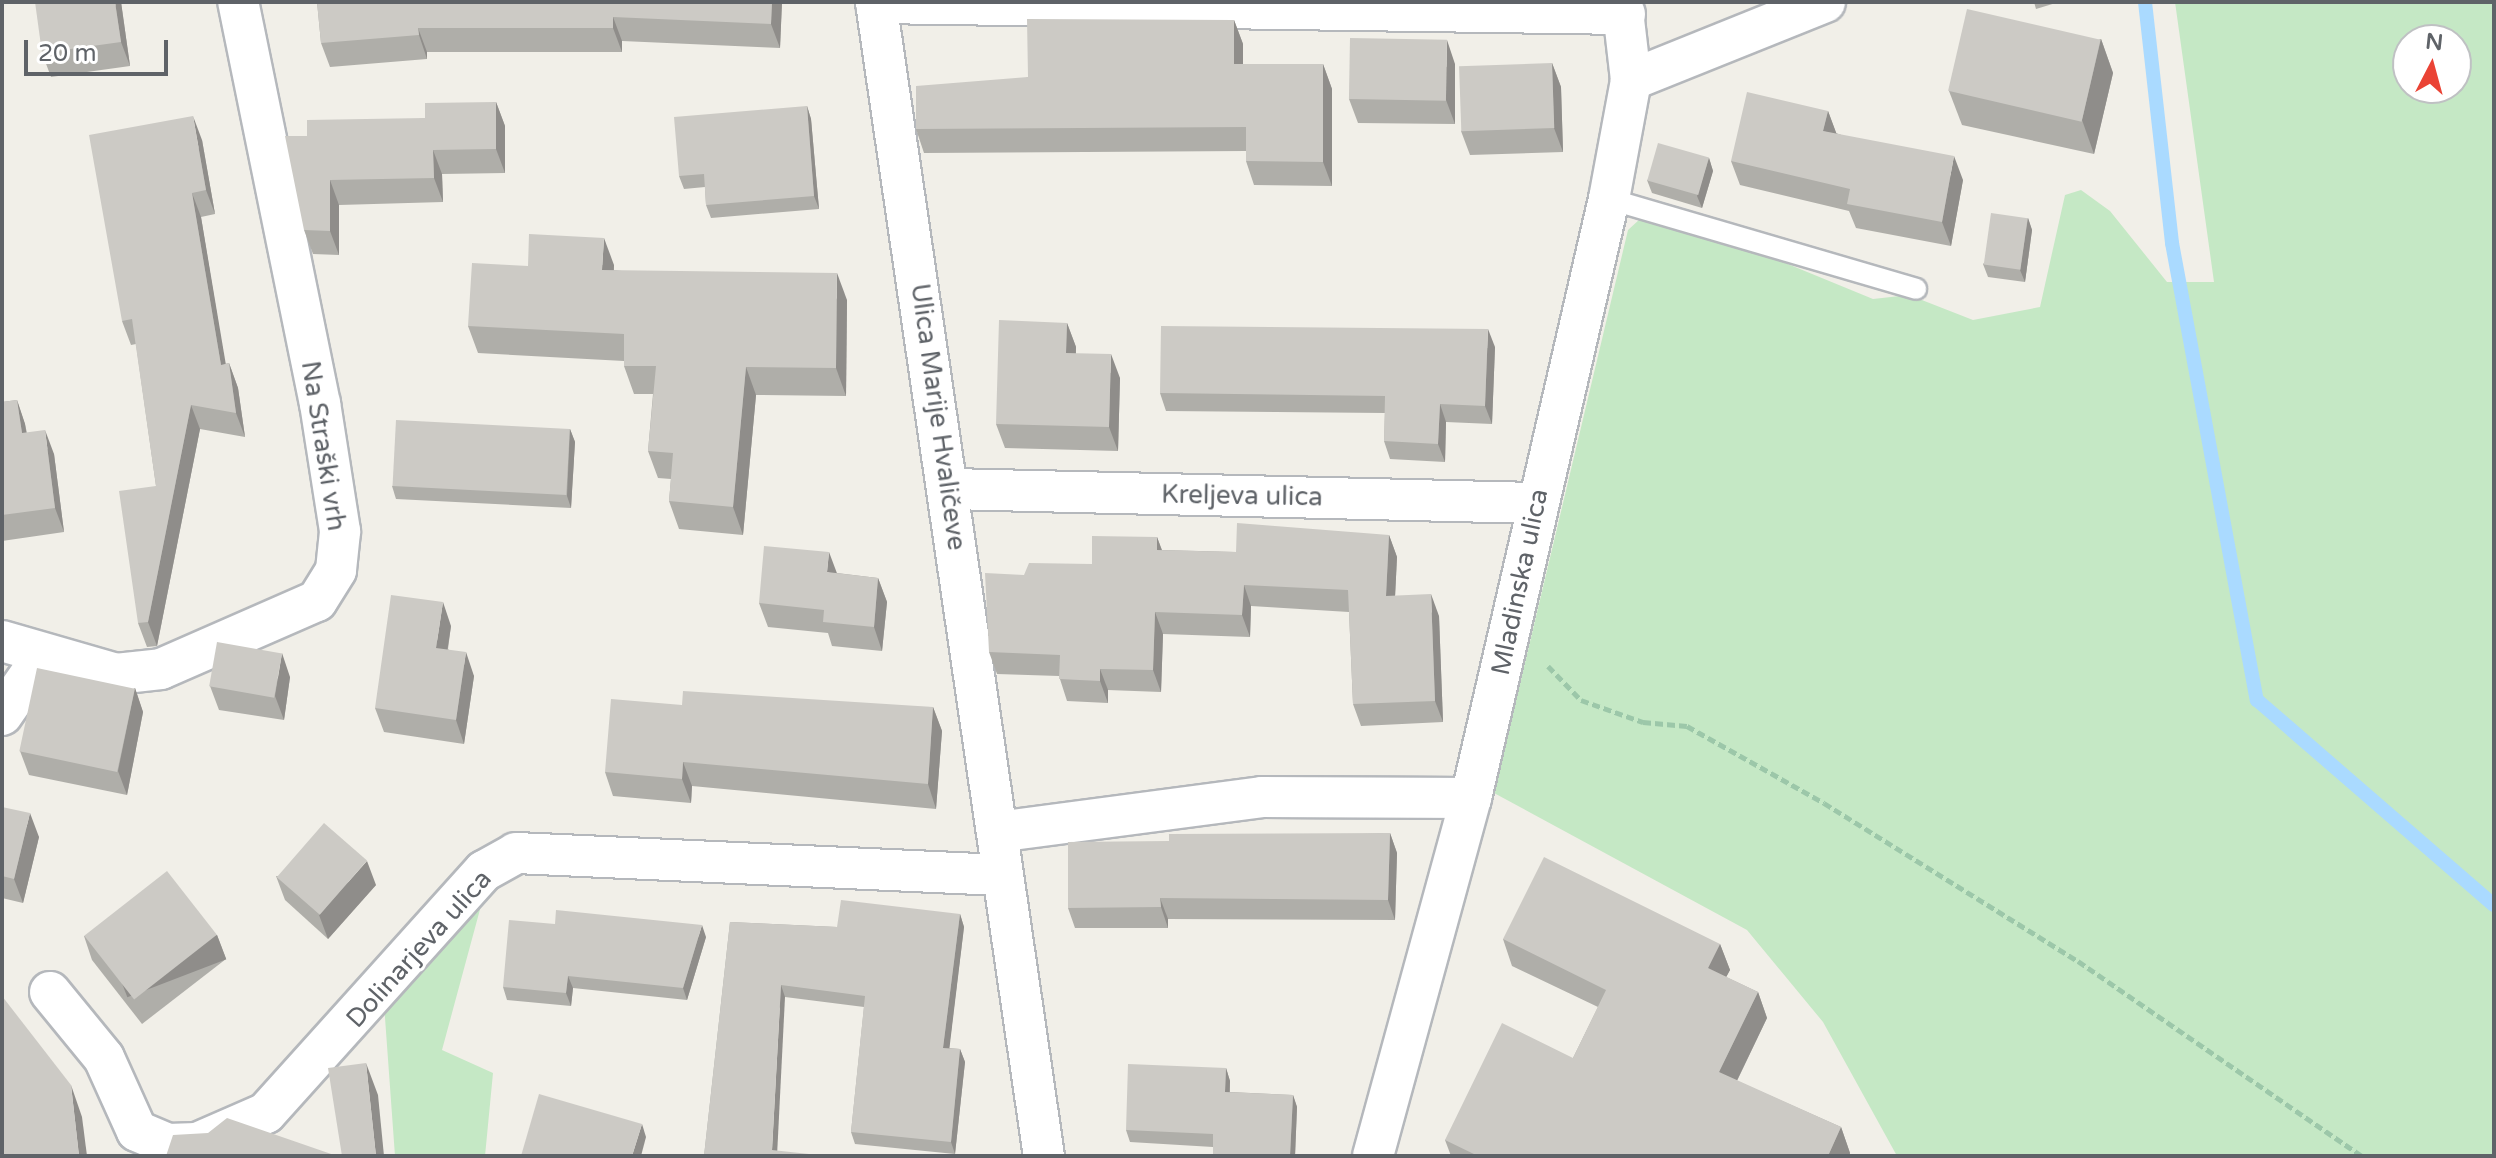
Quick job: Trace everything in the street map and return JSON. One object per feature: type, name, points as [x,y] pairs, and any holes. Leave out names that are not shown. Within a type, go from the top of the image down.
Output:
[{"type":"street","name":"Na Straški vrh","points":[[2,641],[43,656],[116,674],[161,669],[317,601],[336,570],[340,531],[320,404],[238,2]]},
{"type":"street","points":[[1631,80],[1825,2]]},
{"type":"street","points":[[876,3],[1624,8]]},
{"type":"street","name":"Ulica Marije Hvaličeve","points":[[876,3],[950,489],[1001,875],[1044,1156]]},
{"type":"street","name":"Mladinska ulica","points":[[1373,1156],[1471,798],[1514,625],[1535,503],[1609,199],[1631,80],[1624,8]]},
{"type":"street","name":"Kreljeva ulica","points":[[950,489],[1535,503]]},
{"type":"street","points":[[2,715],[43,656]]},
{"type":"street","points":[[997,832],[1262,797],[1471,798]]},
{"type":"street","name":"Dolinarjeva ulica","points":[[50,992],[104,1058],[137,1131],[168,1144],[197,1143],[266,1113],[484,871],[516,853],[1001,875]]},
{"type":"lane","points":[[1609,199],[1916,289]]},
{"type":"path","points":[[1514,625],[1581,700],[1643,722],[1687,726],[1824,803],[2078,961],[2362,1156]]},
{"type":"green space","points":[[2175,2],[2494,2],[2494,1156],[1897,1156],[1823,1022],[1747,930],[1494,793],[1628,230],[1640,219],[1746,247],[1873,299],[1909,295],[1973,320],[2040,307],[2065,195],[2081,190],[2110,211],[2167,282],[2214,282]]},
{"type":"green space","points":[[482,902],[442,1050],[493,1073],[485,1156],[395,1156],[384,1004]]},
{"type":"building","points":[[35,2],[115,2],[121,42],[42,53]]},
{"type":"building","points":[[317,2],[772,2],[771,24],[613,17],[613,28],[418,28],[419,35],[321,43]]},
{"type":"building","points":[[1967,9],[2100,40],[2082,122],[1948,91]]},
{"type":"building","points":[[1027,19],[1234,20],[1234,64],[1323,64],[1323,162],[1246,161],[1246,127],[916,129],[916,86],[1028,77]]},
{"type":"building","points":[[1350,38],[1447,40],[1446,101],[1349,99]]},
{"type":"building","points":[[1552,63],[1554,128],[1461,131],[1459,66]]},
{"type":"building","points":[[1747,92],[1828,111],[1823,131],[1954,156],[1942,222],[1847,204],[1850,189],[1731,161]]},
{"type":"building","points":[[496,102],[496,149],[433,150],[434,178],[330,180],[330,231],[304,230],[285,136],[307,136],[307,120],[425,118],[425,103]]},
{"type":"building","points":[[807,106],[814,196],[706,205],[704,174],[679,176],[674,117]]},
{"type":"building","points":[[193,116],[206,190],[192,193],[221,365],[229,363],[236,413],[191,405],[148,622],[138,623],[119,491],[156,486],[132,319],[122,321],[89,135]]},
{"type":"building","points":[[1658,143],[1709,158],[1698,195],[1647,180]]},
{"type":"building","points":[[1991,213],[2028,218],[2020,270],[1984,264]]},
{"type":"building","points":[[529,234],[604,238],[602,270],[837,273],[836,368],[746,367],[733,507],[669,501],[673,453],[648,451],[656,366],[624,366],[624,334],[468,326],[472,263],[528,266]]},
{"type":"building","points":[[999,320],[1067,323],[1066,353],[1111,354],[1109,427],[996,424]]},
{"type":"building","points":[[1161,326],[1488,329],[1485,406],[1440,404],[1438,444],[1384,441],[1385,396],[1160,393]]},
{"type":"building","points":[[17,400],[22,433],[45,430],[55,508],[2,515],[2,402]]},
{"type":"building","points":[[396,420],[570,429],[566,495],[393,486]]},
{"type":"building","points":[[1237,523],[1389,535],[1386,596],[1431,594],[1435,701],[1353,704],[1348,590],[1244,585],[1242,615],[1155,612],[1153,670],[1100,669],[1100,681],[1059,679],[1060,655],[989,652],[985,573],[1024,575],[1029,563],[1092,564],[1092,536],[1157,537],[1157,550],[1236,552]]},
{"type":"building","points":[[764,546],[829,552],[827,572],[878,578],[874,627],[823,622],[824,610],[759,603]]},
{"type":"building","points":[[391,595],[443,602],[436,648],[466,652],[456,720],[375,708]]},
{"type":"building","points":[[217,642],[282,653],[274,698],[209,686]]},
{"type":"building","points":[[37,668],[135,689],[117,772],[19,751]]},
{"type":"building","points":[[683,691],[933,707],[928,784],[683,762],[682,779],[605,772],[611,699],[682,705]]},
{"type":"building","points":[[2,807],[30,813],[14,879],[2,876]]},
{"type":"building","points":[[324,823],[367,860],[320,915],[277,877]]},
{"type":"building","points":[[1390,833],[1388,900],[1160,898],[1161,907],[1068,908],[1068,842],[1169,841],[1169,834]]},
{"type":"building","points":[[1544,857],[1720,944],[1708,968],[1758,992],[1719,1072],[1841,1127],[1828,1156],[1478,1156],[1445,1140],[1502,1023],[1573,1058],[1606,990],[1503,939]]},
{"type":"building","points":[[167,871],[217,935],[134,999],[84,936]]},
{"type":"building","points":[[841,900],[960,914],[943,1048],[960,1049],[951,1142],[851,1132],[865,996],[781,985],[772,1150],[809,1156],[704,1156],[730,922],[837,927]]},
{"type":"building","points":[[556,910],[702,925],[683,988],[568,976],[566,993],[503,987],[509,920],[555,924]]},
{"type":"building","points":[[2,996],[71,1085],[79,1156],[2,1156]]},
{"type":"building","points":[[366,1063],[376,1156],[342,1156],[328,1068]]},
{"type":"building","points":[[1128,1064],[1226,1068],[1225,1092],[1293,1095],[1290,1156],[1213,1154],[1213,1134],[1126,1130]]},
{"type":"building","points":[[539,1094],[642,1124],[632,1156],[521,1156]]},
{"type":"building","points":[[227,1118],[337,1156],[166,1156],[173,1135],[208,1133]]},
{"type":"waterway","points":[[2145,2],[2172,243],[2257,700],[2494,905]]}]
